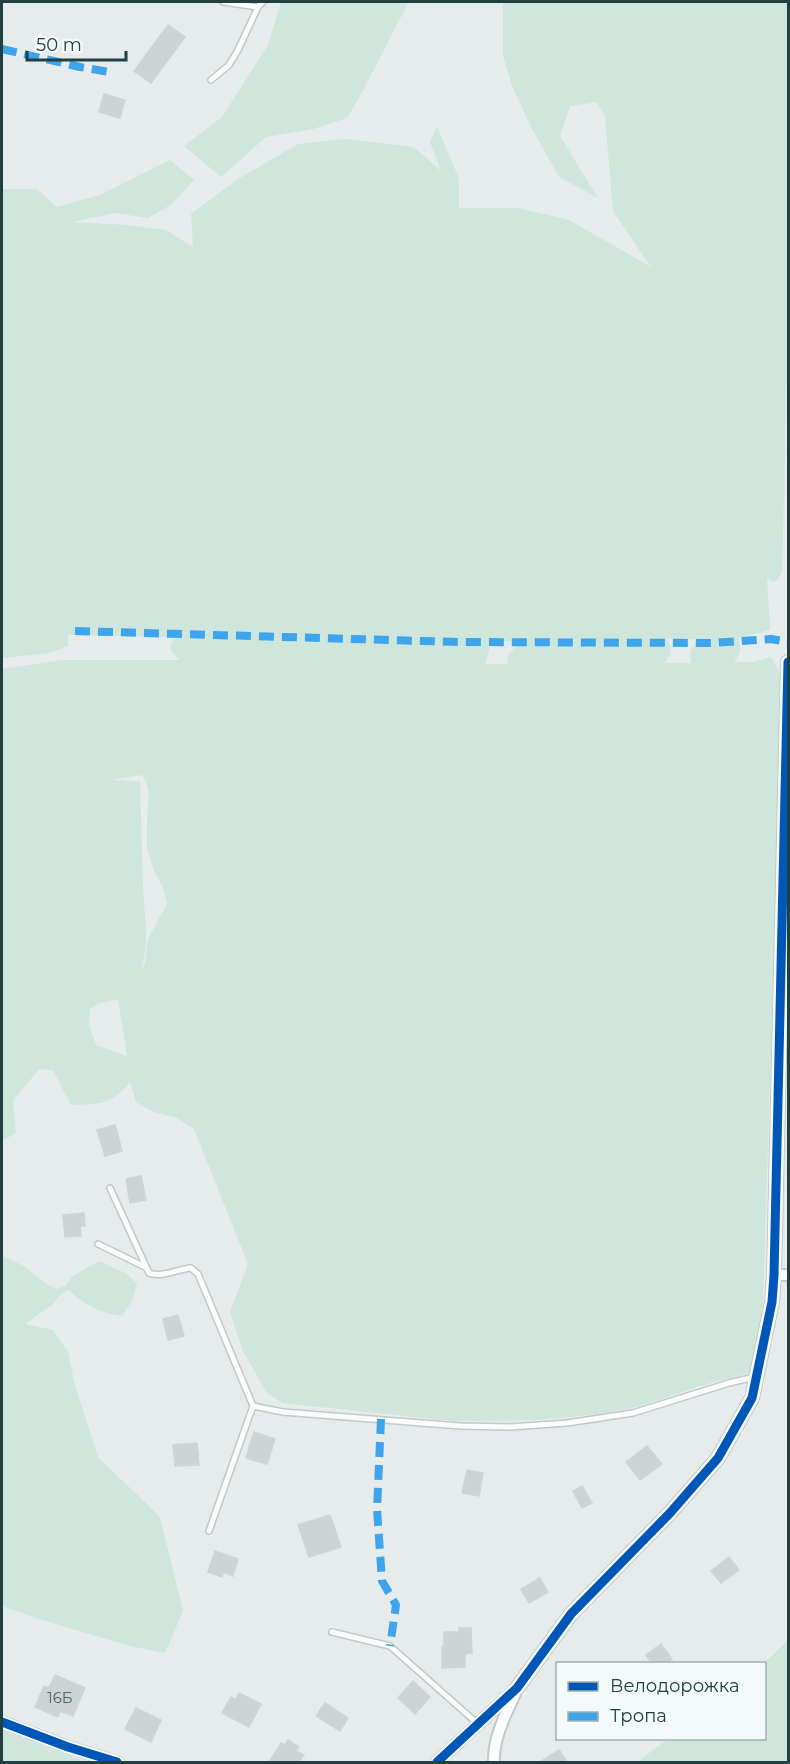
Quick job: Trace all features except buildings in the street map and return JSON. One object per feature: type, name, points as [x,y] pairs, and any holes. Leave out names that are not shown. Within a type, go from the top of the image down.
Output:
[{"type":"street","points":[[494,1762],[494,1752],[504,1718],[518,1688],[571,1614],[670,1513],[718,1458],[752,1398],[772,1302],[774,1275],[789,662]]},
{"type":"street","points":[[774,1275],[789,1275]]},
{"type":"street","points":[[437,1762],[518,1688]]},
{"type":"street","points":[[2,1722],[68,1747],[117,1762]]},
{"type":"lane","points":[[223,2],[258,7]]},
{"type":"lane","points":[[211,80],[229,65],[258,7],[263,2]]},
{"type":"lane","points":[[110,1188],[149,1273],[156,1276],[191,1268],[198,1274],[253,1406],[209,1531]]},
{"type":"lane","points":[[98,1244],[145,1267]]},
{"type":"lane","points":[[253,1406],[283,1412],[460,1426],[510,1427],[567,1423],[633,1413],[729,1383],[757,1377]]},
{"type":"lane","points":[[332,1632],[390,1646],[479,1725]]},
{"type":"green space","points":[[281,2],[409,2],[347,118],[313,129],[266,137],[221,177],[184,146],[222,117],[268,45]]},
{"type":"green space","points":[[503,2],[788,2],[788,336],[782,572],[774,582],[767,579],[770,630],[738,638],[740,651],[734,662],[756,662],[771,657],[782,677],[763,1309],[759,1310],[765,1312],[752,1372],[637,1407],[599,1414],[537,1420],[453,1421],[282,1403],[266,1392],[243,1351],[230,1312],[248,1264],[194,1129],[177,1118],[154,1112],[136,1102],[130,1082],[110,1100],[71,1105],[53,1070],[39,1069],[13,1101],[16,1133],[2,1141],[2,669],[62,660],[179,660],[171,650],[171,644],[177,637],[68,635],[68,646],[49,653],[2,658],[2,189],[37,189],[57,207],[100,195],[170,160],[194,180],[172,204],[148,218],[115,213],[72,222],[166,230],[193,247],[191,214],[238,179],[298,144],[345,139],[414,147],[441,171],[430,142],[437,126],[459,179],[459,208],[518,208],[569,220],[651,267],[613,211],[605,115],[596,102],[570,106],[560,136],[598,198],[559,177],[532,129],[512,86],[503,55]],"holes":[[[666,639],[700,639],[691,650],[691,663],[664,663],[671,654]],[[488,641],[519,641],[507,657],[508,664],[485,664],[489,650]],[[142,775],[146,782],[149,794],[147,848],[154,871],[163,887],[167,904],[148,939],[145,964],[140,971],[146,940],[140,781],[111,780]],[[118,999],[127,1056],[96,1045],[89,1025],[90,1009],[100,1003]]]},
{"type":"green space","points":[[2,1255],[25,1267],[56,1289],[66,1286],[71,1277],[99,1261],[125,1273],[137,1283],[133,1299],[122,1316],[93,1308],[68,1290],[60,1295],[52,1305],[25,1324],[53,1330],[68,1352],[75,1386],[98,1457],[160,1517],[183,1611],[165,1653],[130,1646],[2,1606]]},
{"type":"green space","points":[[788,1640],[788,1762],[637,1762],[667,1740],[766,1740],[766,1662]]},
{"type":"green space","points":[[2,1730],[87,1762],[2,1762]]},
{"type":"marked path","points":[[2,49],[110,72]]},
{"type":"marked path","points":[[75,631],[459,642],[713,643],[771,639],[788,642]]},
{"type":"marked path","points":[[381,1419],[377,1509],[382,1581],[396,1605],[390,1646]]},
{"type":"cycle path","points":[[437,1762],[517,1688],[571,1614],[670,1513],[718,1458],[752,1398],[772,1302],[774,1275],[788,662]]},
{"type":"cycle path","points":[[2,1722],[68,1747],[117,1762]]}]
